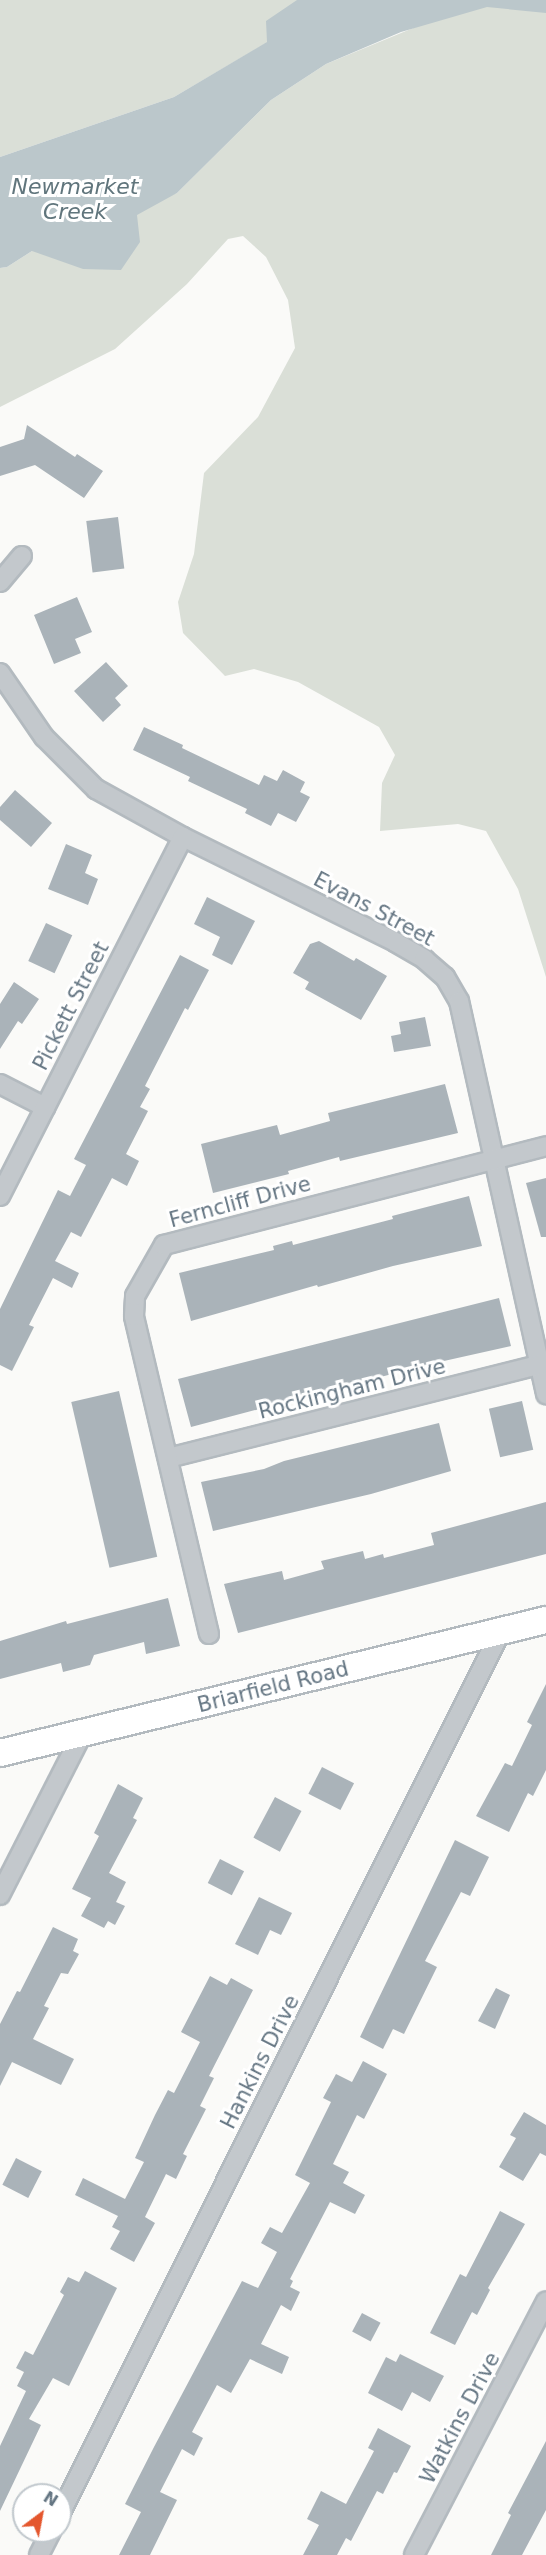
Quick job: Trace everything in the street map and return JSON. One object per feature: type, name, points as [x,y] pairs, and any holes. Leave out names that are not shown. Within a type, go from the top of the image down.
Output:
[{"type":"main road","name":"Briarfield Road","points":[[0,1753],[546,1620]]},
{"type":"street","points":[[0,582],[22,556]]},
{"type":"street","name":"Evans Street","points":[[0,673],[44,737],[96,789],[183,837],[395,942],[424,959],[445,977],[459,1001],[493,1160],[543,1364],[546,1394]]},
{"type":"street","name":"Pickett Street","points":[[0,1196],[183,837]]},
{"type":"street","points":[[0,1084],[45,1107]]},
{"type":"street","name":"Ferncliff Drive","points":[[209,1634],[134,1316],[135,1296],[165,1245],[546,1146]]},
{"type":"street","name":"Rockingham Drive","points":[[168,1458],[543,1364]]},
{"type":"street","name":"Hankins Drive","points":[[72,2490],[501,1631]]},
{"type":"street","points":[[0,1895],[82,1734]]},
{"type":"street","name":"Watkins Drive","points":[[414,2555],[546,2301]]},
{"type":"shaded area","points":[[0,0],[355,0],[268,42],[174,97],[0,157]]},
{"type":"shaded area","points":[[481,0],[546,0],[546,977],[518,889],[486,831],[458,824],[380,831],[382,783],[395,755],[379,727],[298,682],[254,669],[225,676],[183,633],[178,602],[194,554],[204,473],[258,417],[295,348],[288,300],[266,257],[243,236],[228,239],[187,284],[115,349],[0,407],[0,268],[7,267],[32,251],[177,193],[271,100],[326,64]]},
{"type":"water","name":"Newmarket Creek","points":[[297,0],[546,0],[546,13],[487,7],[401,32],[326,64],[271,100],[177,193],[137,215],[140,242],[121,270],[83,269],[32,251],[7,267],[0,268],[0,157],[174,97],[267,42],[266,21]]},
{"type":"building","points":[[27,425],[75,457],[77,454],[103,471],[84,498],[35,465],[0,476],[0,447],[24,439]]},
{"type":"building","points":[[118,517],[124,569],[93,573],[86,521]]},
{"type":"building","points":[[77,597],[92,632],[75,639],[81,653],[54,664],[34,615]]},
{"type":"building","points":[[106,662],[128,686],[115,698],[121,705],[103,722],[74,691]]},
{"type":"building","points":[[144,727],[259,785],[264,775],[277,781],[283,770],[305,782],[300,792],[310,797],[296,822],[278,813],[271,826],[245,813],[247,809],[188,781],[190,777],[133,750]]},
{"type":"building","points":[[15,790],[52,823],[31,847],[0,820],[0,807]]},
{"type":"building","points":[[66,844],[92,855],[85,873],[98,879],[88,905],[48,889]]},
{"type":"building","points":[[207,897],[255,921],[232,965],[212,955],[220,937],[194,924]]},
{"type":"building","points":[[46,923],[72,935],[55,973],[28,961]]},
{"type":"building","points":[[319,941],[354,961],[356,958],[387,976],[361,1020],[305,989],[309,982],[293,973],[310,944]]},
{"type":"building","points":[[180,955],[209,970],[188,1010],[185,1008],[145,1086],[150,1089],[140,1107],[148,1111],[126,1154],[139,1161],[127,1186],[112,1178],[81,1237],[71,1232],[55,1261],[79,1273],[72,1288],[53,1278],[29,1325],[34,1327],[12,1371],[0,1365],[0,1309],[58,1190],[70,1196],[86,1165],[74,1159]]},
{"type":"building","points":[[14,982],[39,999],[22,1024],[18,1021],[0,1049],[0,1004]]},
{"type":"building","points":[[425,1017],[431,1046],[394,1052],[391,1036],[401,1034],[399,1022]]},
{"type":"building","points":[[445,1084],[458,1133],[340,1161],[339,1157],[288,1171],[289,1174],[213,1193],[201,1144],[277,1125],[280,1135],[330,1121],[328,1113]]},
{"type":"building","points":[[546,1178],[546,1237],[541,1237],[526,1183]]},
{"type":"building","points":[[469,1196],[482,1246],[393,1266],[318,1287],[317,1285],[191,1321],[179,1273],[274,1250],[273,1246],[292,1241],[293,1245],[393,1219],[392,1216]]},
{"type":"building","points":[[499,1298],[511,1346],[426,1365],[191,1427],[178,1379]]},
{"type":"building","points":[[119,1391],[157,1557],[109,1568],[71,1402]]},
{"type":"building","points":[[522,1401],[533,1450],[500,1457],[489,1409]]},
{"type":"building","points":[[439,1423],[451,1471],[371,1494],[213,1531],[201,1482],[264,1469],[284,1461]]},
{"type":"building","points":[[546,1502],[546,1554],[238,1633],[224,1584],[282,1571],[284,1580],[324,1569],[321,1561],[363,1551],[365,1559],[383,1554],[384,1558],[434,1545],[431,1533]]},
{"type":"building","points":[[168,1598],[180,1646],[146,1654],[144,1642],[94,1655],[90,1665],[63,1672],[61,1663],[0,1679],[0,1641],[66,1621],[67,1624]]},
{"type":"building","points":[[546,1684],[546,1770],[533,1796],[528,1793],[509,1832],[476,1816],[505,1763],[512,1766],[532,1725],[527,1722]]},
{"type":"building","points":[[322,1767],[354,1783],[340,1810],[308,1794]]},
{"type":"building","points":[[118,1784],[143,1798],[133,1818],[137,1820],[109,1873],[126,1882],[116,1902],[125,1906],[115,1925],[108,1921],[104,1928],[81,1916],[91,1898],[72,1889],[99,1836],[94,1833]]},
{"type":"building","points":[[275,1797],[301,1811],[280,1852],[253,1838]]},
{"type":"building","points":[[455,1840],[489,1857],[470,1896],[461,1892],[425,1961],[437,1967],[404,2034],[393,2029],[383,2049],[360,2037]]},
{"type":"building","points":[[220,1859],[244,1871],[232,1895],[208,1883]]},
{"type":"building","points":[[259,1897],[292,1913],[281,1935],[270,1930],[258,1955],[235,1944]]},
{"type":"building","points":[[53,1927],[78,1939],[73,1951],[79,1954],[68,1974],[61,1973],[44,2006],[49,2008],[33,2039],[74,2059],[61,2085],[12,2062],[0,2086],[0,2024],[17,1991],[20,1992]]},
{"type":"building","points":[[210,1976],[227,1985],[231,1978],[253,1990],[209,2076],[214,2078],[200,2106],[206,2109],[183,2154],[187,2156],[176,2179],[166,2174],[145,2217],[155,2223],[134,2262],[110,2249],[120,2231],[112,2227],[118,2216],[75,2195],[83,2178],[125,2199],[144,2162],[135,2158],[155,2115],[168,2090],[174,2093],[200,2042],[181,2032]]},
{"type":"building","points":[[496,1988],[510,1995],[495,2029],[478,2021]]},
{"type":"building","points":[[363,2061],[387,2074],[364,2119],[357,2115],[333,2164],[349,2172],[343,2183],[365,2195],[355,2214],[330,2202],[290,2279],[293,2281],[290,2287],[300,2292],[291,2311],[281,2305],[261,2344],[289,2357],[282,2374],[250,2359],[231,2393],[217,2385],[192,2432],[203,2438],[194,2456],[182,2449],[160,2492],[177,2500],[150,2555],[119,2555],[141,2512],[125,2504],[154,2447],[242,2281],[258,2288],[277,2252],[261,2243],[270,2227],[282,2233],[310,2183],[295,2175],[331,2102],[323,2098],[336,2074],[352,2082]]},
{"type":"building","points":[[524,2112],[546,2125],[546,2156],[540,2153],[523,2181],[499,2167],[516,2138],[510,2135]]},
{"type":"building","points":[[16,2158],[42,2171],[28,2198],[2,2185]]},
{"type":"building","points":[[500,2211],[525,2224],[488,2288],[490,2290],[477,2315],[472,2312],[455,2345],[430,2333],[460,2274],[466,2277]]},
{"type":"building","points":[[85,2271],[117,2288],[69,2386],[53,2378],[29,2419],[41,2425],[0,2511],[0,2446],[26,2391],[17,2386],[24,2372],[16,2368],[25,2351],[33,2355],[64,2295],[60,2292],[68,2277],[79,2282]]},
{"type":"building","points":[[362,2313],[381,2323],[371,2341],[352,2332]]},
{"type":"building","points":[[400,2354],[444,2376],[430,2402],[412,2392],[402,2411],[368,2393],[386,2357],[396,2362]]},
{"type":"building","points":[[378,2428],[411,2446],[397,2473],[394,2472],[383,2494],[377,2491],[351,2541],[346,2538],[337,2555],[303,2555],[319,2525],[307,2519],[321,2491],[346,2504],[374,2451],[368,2448]]},
{"type":"building","points":[[546,2441],[546,2510],[522,2555],[491,2555],[511,2515],[508,2513]]}]
